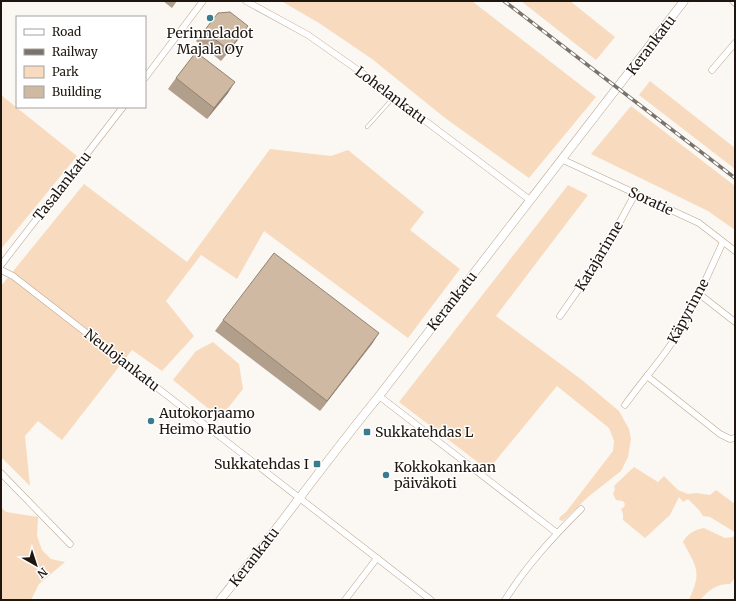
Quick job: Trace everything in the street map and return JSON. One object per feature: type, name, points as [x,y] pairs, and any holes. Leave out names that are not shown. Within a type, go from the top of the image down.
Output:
[{"type":"street","points":[[146,77],[203,1]]},
{"type":"street","name":"Lohelankatu","points":[[246,1],[308,35],[362,73],[530,200]]},
{"type":"street","name":"Kerankatu","points":[[220,600],[684,1]]},
{"type":"street","points":[[712,70],[735,43]]},
{"type":"street","name":"Tasalankatu","points":[[1,265],[122,108]]},
{"type":"street","name":"Soratie","points":[[561,159],[699,223],[735,251]]},
{"type":"street","name":"Katajarinne","points":[[560,316],[601,258],[635,194]]},
{"type":"street","name":"Käpyrinne","points":[[625,405],[647,376],[656,367],[675,338],[689,313],[723,242]]},
{"type":"street","name":"Neulojankatu","points":[[1,270],[13,276],[431,600]]},
{"type":"street","points":[[698,293],[735,322]]},
{"type":"street","points":[[647,376],[720,434],[730,439],[734,438]]},
{"type":"street","points":[[379,396],[557,533]]},
{"type":"street","points":[[1,473],[70,544]]},
{"type":"street","points":[[505,600],[517,581],[557,533],[581,509]]},
{"type":"street","points":[[345,600],[377,558]]},
{"type":"lane","points":[[367,127],[394,97]]},
{"type":"green space","points":[[472,1],[596,97],[529,178],[445,118],[372,59],[319,23],[283,2]]},
{"type":"green space","points":[[521,1],[570,1],[615,37],[596,60]]},
{"type":"green space","points":[[650,81],[735,148],[735,169],[639,95]]},
{"type":"green space","points":[[1,95],[77,156],[1,249]]},
{"type":"green space","points":[[631,106],[735,186],[735,230],[708,211],[591,154]]},
{"type":"green space","points":[[270,149],[331,156],[348,150],[424,212],[410,230],[460,269],[408,338],[264,231],[237,279],[201,255],[166,301],[194,336],[162,371],[132,350],[62,440],[38,421],[25,436],[30,486],[1,457],[1,286],[84,184],[187,262]]},
{"type":"green space","points":[[568,185],[588,195],[496,316],[582,380],[619,411],[629,429],[631,439],[628,457],[621,471],[588,497],[563,521],[559,520],[560,517],[566,512],[613,451],[614,441],[609,428],[557,386],[488,470],[399,402]]},
{"type":"green space","points":[[213,342],[239,364],[243,389],[220,418],[173,380],[196,351]]},
{"type":"green space","points":[[634,467],[658,482],[664,476],[678,490],[688,494],[696,493],[710,495],[716,490],[735,504],[735,533],[710,517],[703,516],[688,499],[683,502],[679,497],[670,515],[645,538],[623,520],[621,509],[625,504],[623,501],[616,500],[613,494],[615,489],[614,486]]},
{"type":"green space","points":[[1,507],[6,512],[38,517],[37,536],[42,550],[51,559],[65,562],[39,584],[31,600],[1,600]]},
{"type":"green space","points":[[704,528],[725,538],[733,537],[735,534],[735,578],[730,584],[713,588],[700,600],[689,600],[696,583],[697,576],[692,558],[683,542],[692,532]]},
{"type":"building","points":[[230,12],[248,26],[229,50],[204,31],[218,13]]},
{"type":"building","points":[[196,52],[235,82],[214,108],[176,78]]},
{"type":"building","points":[[274,253],[379,333],[327,401],[223,320]]},
{"type":"railway","points":[[504,1],[735,178]]},
{"type":"place","name":"Perinneladot Majala Oy","points":[[210,18]]},
{"type":"place","name":"Autokorjaamo Heimo Rautio","points":[[151,421]]},
{"type":"place","name":"Sukkatehdas L","points":[[367,432]]},
{"type":"place","name":"Sukkatehdas I","points":[[317,464]]},
{"type":"place","name":"Kokkokankaan päiväkoti","points":[[386,475]]}]
